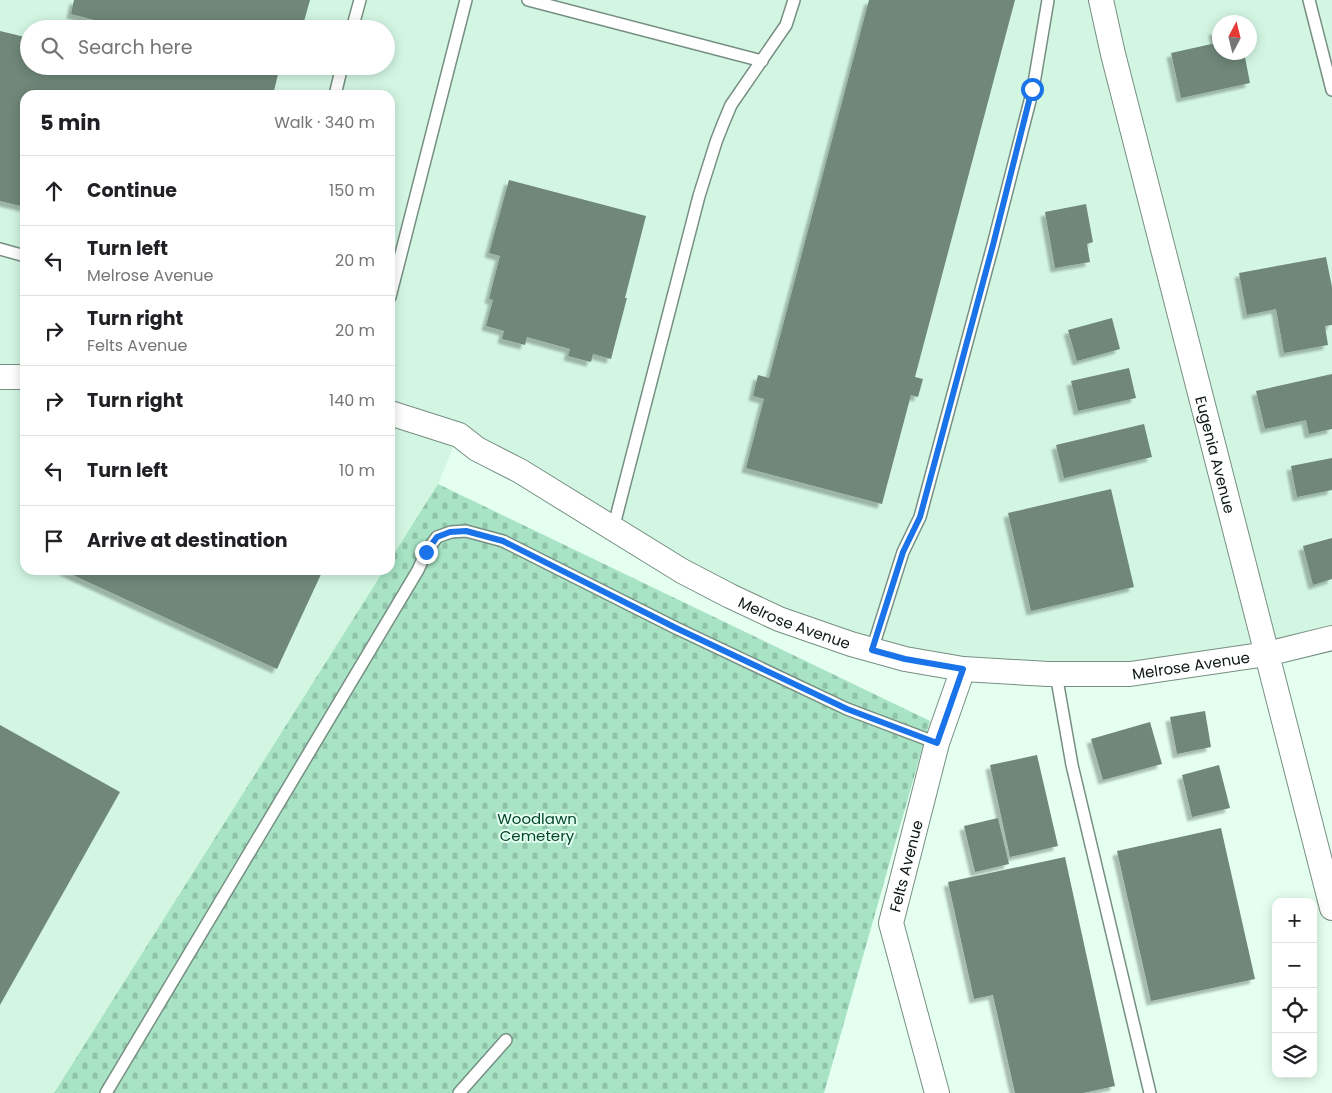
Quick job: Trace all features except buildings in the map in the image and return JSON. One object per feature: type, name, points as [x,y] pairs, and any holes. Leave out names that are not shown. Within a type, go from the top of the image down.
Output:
[{"type":"street","name":"Eugenia Avenue","points":[[1101,0],[1113,54],[1332,908]]},
{"type":"street","points":[[0,377],[20,377]]},
{"type":"street","name":"Melrose Avenue","points":[[395,415],[458,435],[477,449],[520,471],[682,572],[730,596],[778,619],[905,659],[963,669],[1056,674],[1130,674],[1267,654],[1332,638]]},
{"type":"street","name":"Felts Avenue","points":[[937,1093],[891,923],[937,743],[963,669]]},
{"type":"lane","points":[[354,20],[360,0]]},
{"type":"lane","points":[[395,277],[466,0]]},
{"type":"lane","points":[[528,0],[762,61]]},
{"type":"lane","points":[[613,529],[699,196],[716,142],[732,106],[786,26],[794,0]]},
{"type":"lane","points":[[872,650],[903,552],[920,517],[993,245],[1030,98],[1048,0]]},
{"type":"lane","points":[[1309,0],[1332,90]]},
{"type":"lane","points":[[336,90],[340,75]]},
{"type":"lane","points":[[0,249],[20,255]]},
{"type":"lane","points":[[106,1093],[412,579],[426,552],[437,537],[450,532],[466,531],[503,541],[676,628],[847,709],[937,743]]},
{"type":"lane","points":[[1056,674],[1072,765],[1150,1093]]},
{"type":"lane","points":[[459,1093],[506,1040]]},
{"type":"shaded area","points":[[0,0],[1332,0],[1332,625],[1130,674],[1056,674],[809,630],[458,436],[438,484],[395,552],[395,90],[20,90],[20,575],[381,575],[54,1093],[0,1093]]},
{"type":"green space","name":"Woodlawn Cemetery","points":[[438,484],[930,721],[824,1093],[54,1093],[381,575],[395,575],[395,552]]},
{"type":"route","points":[[426,552],[437,537],[450,532],[466,531],[503,541],[676,628],[847,709],[937,743],[963,669],[905,659],[872,650],[903,552],[920,517],[993,245],[1032,89]]}]
